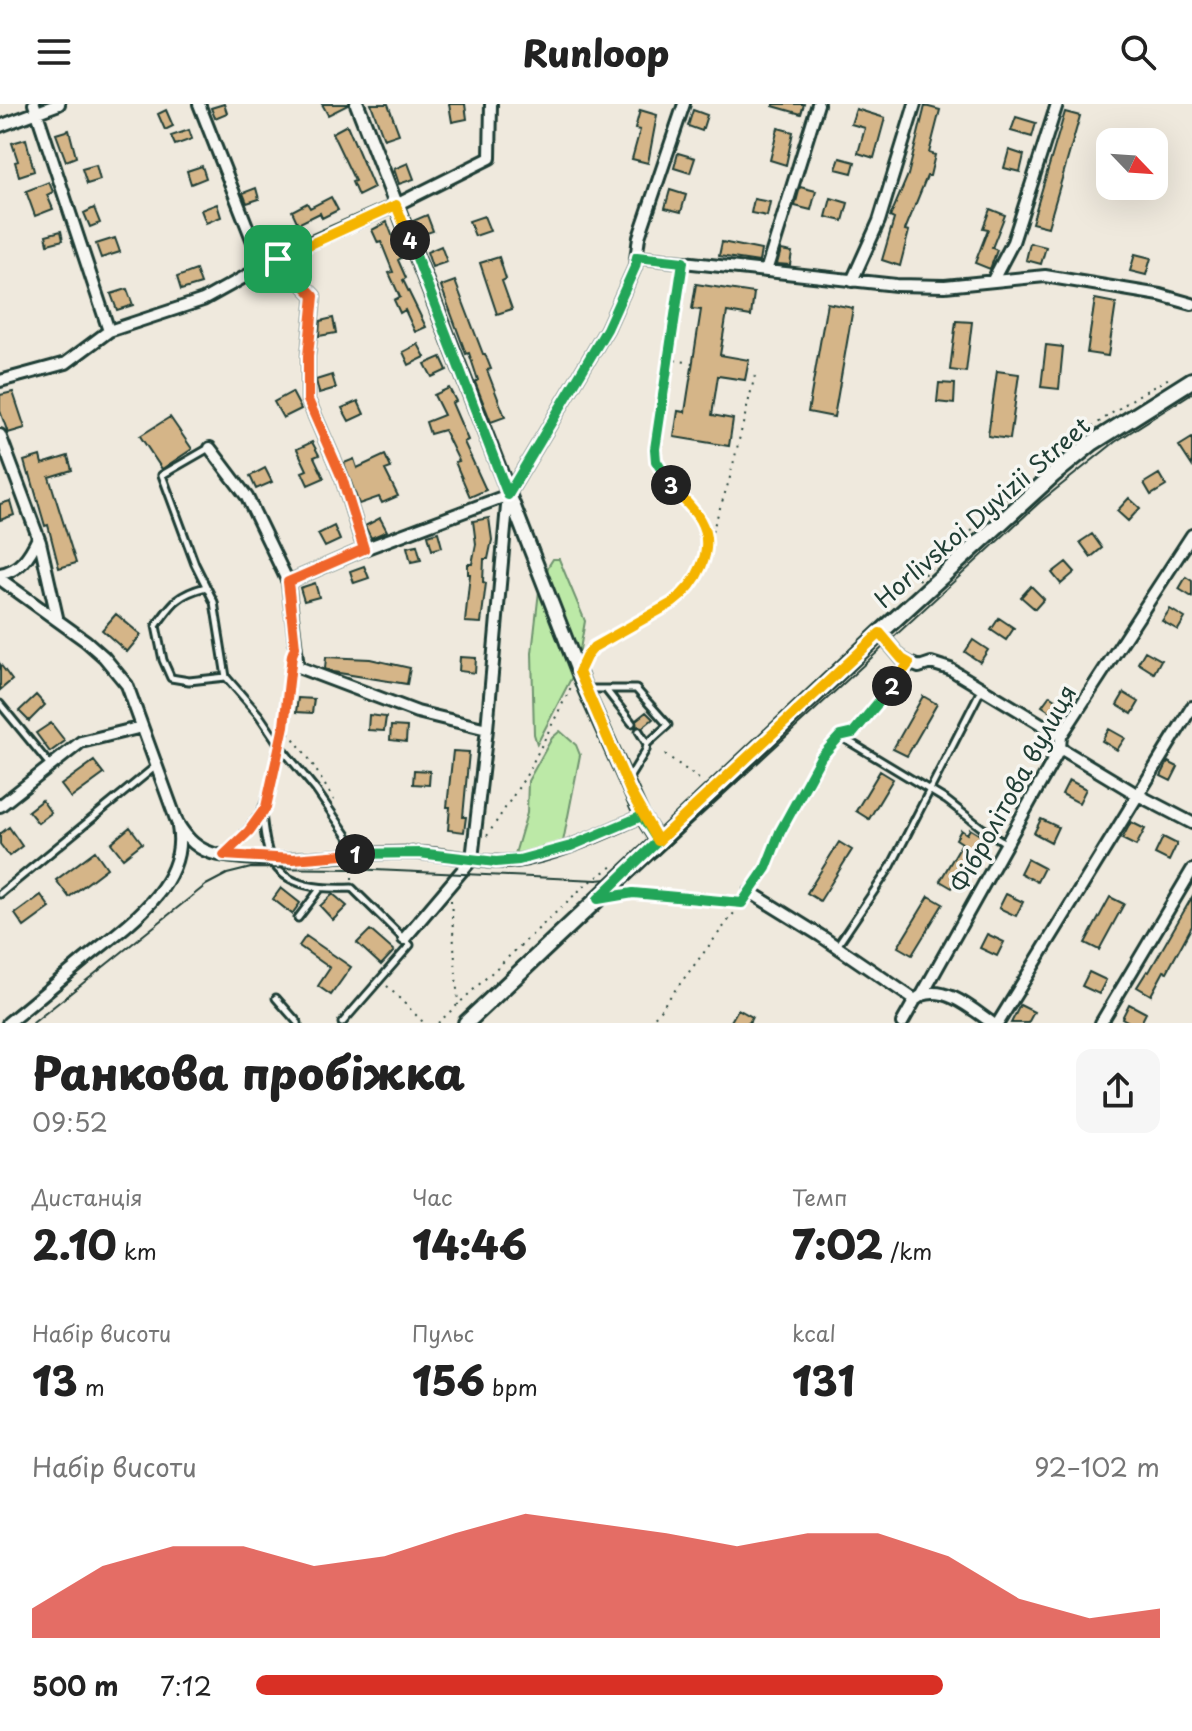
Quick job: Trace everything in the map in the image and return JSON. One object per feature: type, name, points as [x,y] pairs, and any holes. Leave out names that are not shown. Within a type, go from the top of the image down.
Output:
[{"type":"main road","name":"Horlivskoi Dyvizii Street","points":[[466,1023],[880,633],[1053,475],[1092,443],[1192,380]]},
{"type":"street","points":[[0,126],[36,108],[59,104]]},
{"type":"street","points":[[199,104],[263,267]]},
{"type":"street","points":[[357,104],[585,689],[642,816],[658,841]]},
{"type":"street","points":[[0,381],[66,363],[109,331],[203,300],[278,259],[490,158],[491,104]]},
{"type":"street","points":[[404,939],[472,859],[508,495],[607,329],[635,267],[639,237],[684,104]]},
{"type":"street","points":[[766,271],[818,104]]},
{"type":"street","points":[[852,281],[879,221],[915,104]]},
{"type":"street","points":[[993,280],[1013,242],[1057,104]]},
{"type":"street","points":[[36,108],[109,331]]},
{"type":"street","points":[[637,257],[852,281],[945,286],[1045,276],[1160,295],[1192,304]]},
{"type":"street","points":[[278,259],[314,296],[308,356],[308,400],[342,478],[364,549]]},
{"type":"street","points":[[0,435],[38,538],[57,617]]},
{"type":"street","points":[[210,448],[247,497],[288,582],[298,667],[417,712],[487,729]]},
{"type":"street","points":[[288,582],[364,549],[508,495]]},
{"type":"street","name":"Фібролітова вулиця","points":[[902,1023],[1008,845],[1060,748],[1061,736],[1187,552],[1192,535]]},
{"type":"street","points":[[8,1023],[150,903],[170,876],[181,839],[127,685],[104,657],[57,617],[2,582],[27,558],[38,538]]},
{"type":"street","points":[[880,633],[909,663],[919,667],[931,663],[940,665],[1061,736]]},
{"type":"street","points":[[750,892],[919,997],[933,991],[944,993],[995,1023],[1192,707]]},
{"type":"street","points":[[0,806],[81,742],[142,727]]},
{"type":"street","points":[[1060,748],[1192,823]]},
{"type":"street","points":[[177,822],[190,842],[223,855],[271,859],[419,853],[496,862],[519,860],[571,846],[642,816]]},
{"type":"street","points":[[1101,1023],[1192,870]]},
{"type":"lane","points":[[210,448],[162,475],[195,564],[214,602],[226,677],[316,790],[360,854]]},
{"type":"lane","points":[[206,587],[174,601],[156,626],[163,660],[171,678],[189,681],[226,677]]},
{"type":"lane","points":[[836,947],[891,866],[982,688]]},
{"type":"lane","points":[[585,689],[636,689],[668,725],[647,744],[645,755],[632,770],[627,783]]},
{"type":"lane","points":[[606,690],[632,723]]},
{"type":"lane","points":[[0,704],[51,765]]},
{"type":"lane","points":[[639,731],[647,744]]},
{"type":"lane","points":[[840,736],[931,790],[1008,845]]},
{"type":"lane","points":[[223,855],[262,814],[280,746]]},
{"type":"lane","points":[[0,894],[156,766]]},
{"type":"lane","points":[[262,814],[271,859],[293,880],[320,889],[352,888],[410,945],[342,1023]]},
{"type":"lane","points":[[298,918],[320,889]]},
{"type":"lane","points":[[276,998],[298,1023]]},
{"type":"path","points":[[683,262],[656,428],[656,461],[698,516],[704,527],[706,550]]},
{"type":"path","points":[[667,359],[693,363]]},
{"type":"path","points":[[472,859],[526,776],[586,657],[594,647],[684,595],[695,580],[729,481],[756,371]]},
{"type":"path","points":[[650,1023],[766,868],[780,832],[821,757],[840,736],[853,733],[874,711],[909,663]]},
{"type":"path","points":[[280,746],[290,669]]},
{"type":"path","points":[[284,726],[310,760],[338,808]]},
{"type":"path","points":[[665,754],[704,783]]},
{"type":"path","points":[[452,882],[458,1006]]},
{"type":"path","points":[[598,899],[633,893],[742,903],[763,900]]},
{"type":"path","points":[[381,980],[424,1023]]},
{"type":"green space","points":[[553,559],[559,559],[585,621],[579,655],[546,577]]},
{"type":"green space","points":[[539,591],[574,673],[537,744],[534,734],[532,653]]},
{"type":"green space","points":[[560,731],[576,745],[580,755],[563,842],[515,854],[527,813],[528,781],[552,738]]},
{"type":"building","points":[[224,104],[227,113],[215,118],[211,108]]},
{"type":"building","points":[[322,104],[348,104],[348,105],[328,115]]},
{"type":"building","points":[[371,104],[388,104],[399,134],[384,139]]},
{"type":"building","points":[[449,104],[465,104],[467,119],[452,122]]},
{"type":"building","points":[[774,104],[804,104],[801,114]]},
{"type":"building","points":[[925,106],[940,110],[929,153],[935,155],[930,176],[927,176],[905,230],[909,231],[900,266],[882,260],[894,219],[890,217],[908,175]]},
{"type":"building","points":[[856,109],[885,118],[874,158],[858,153],[865,128],[851,124]]},
{"type":"building","points":[[166,110],[173,126],[165,130],[158,114]]},
{"type":"building","points":[[640,110],[657,115],[648,163],[632,159],[640,130],[635,129]]},
{"type":"building","points":[[693,110],[707,115],[702,131],[688,126]]},
{"type":"building","points":[[1065,112],[1080,116],[1048,227],[1032,223]]},
{"type":"building","points":[[1016,117],[1036,123],[1032,137],[1011,131]]},
{"type":"building","points":[[347,125],[374,188],[358,196],[352,182],[355,181],[332,133]]},
{"type":"building","points":[[778,128],[793,132],[786,165],[770,160]]},
{"type":"building","points":[[69,130],[76,157],[66,161],[56,134]]},
{"type":"building","points":[[189,130],[192,139],[175,145],[171,136]]},
{"type":"building","points":[[26,139],[34,171],[19,176],[12,143]]},
{"type":"building","points":[[1009,150],[1024,155],[1020,172],[1004,168]]},
{"type":"building","points":[[678,153],[695,158],[690,173],[674,168]]},
{"type":"building","points":[[840,158],[855,162],[852,173],[836,169]]},
{"type":"building","points":[[408,163],[414,179],[399,184],[394,169]]},
{"type":"building","points":[[96,165],[100,180],[87,184],[82,169]]},
{"type":"building","points":[[202,166],[206,178],[191,184],[187,171]]},
{"type":"building","points":[[49,182],[53,192],[47,195],[53,209],[35,216],[26,191]]},
{"type":"building","points":[[800,187],[816,191],[811,210],[795,206]]},
{"type":"building","points":[[256,188],[259,199],[247,203],[243,193]]},
{"type":"building","points":[[670,190],[686,195],[681,212],[665,208]]},
{"type":"building","points":[[331,197],[338,210],[322,218],[320,213],[298,224],[292,211],[307,203],[310,208]]},
{"type":"building","points":[[831,198],[848,203],[843,221],[826,217]]},
{"type":"building","points":[[754,199],[770,202],[767,216],[751,213]]},
{"type":"building","points":[[217,204],[221,217],[206,223],[201,210]]},
{"type":"building","points":[[94,208],[100,223],[90,227],[84,213]]},
{"type":"building","points":[[990,209],[1005,215],[992,248],[997,250],[990,269],[975,263],[988,229],[983,228]]},
{"type":"building","points":[[427,215],[433,231],[418,236],[413,221]]},
{"type":"building","points":[[484,216],[490,231],[475,236],[469,221]]},
{"type":"building","points":[[387,222],[401,258],[398,260],[406,278],[403,280],[426,327],[415,332],[405,310],[400,313],[394,300],[400,297],[389,273],[393,272],[381,242],[378,243],[372,230]]},
{"type":"building","points":[[271,225],[274,235],[262,240],[258,229]]},
{"type":"building","points":[[61,231],[63,240],[48,244],[46,235]]},
{"type":"building","points":[[115,238],[120,252],[101,258],[96,244]]},
{"type":"building","points":[[722,242],[761,250],[759,262],[719,256]]},
{"type":"building","points":[[1030,243],[1046,247],[1041,264],[1026,260]]},
{"type":"building","points":[[441,246],[447,262],[432,267],[427,252]]},
{"type":"building","points":[[781,250],[792,252],[790,265],[777,264]]},
{"type":"building","points":[[1135,254],[1151,258],[1146,275],[1130,271]]},
{"type":"building","points":[[499,257],[506,279],[502,281],[512,309],[497,314],[480,263]]},
{"type":"building","points":[[196,270],[201,284],[181,290],[177,277]]},
{"type":"building","points":[[455,281],[491,369],[487,370],[505,417],[491,422],[475,382],[478,380],[469,353],[466,354],[441,286]]},
{"type":"building","points":[[696,284],[754,293],[751,316],[727,312],[720,355],[749,360],[745,380],[718,376],[712,415],[733,419],[729,446],[674,437],[678,411],[685,412],[701,310],[692,309]]},
{"type":"building","points":[[127,289],[133,305],[117,310],[111,294]]},
{"type":"building","points":[[1095,299],[1116,303],[1108,356],[1087,353]]},
{"type":"building","points":[[827,303],[853,308],[834,417],[808,412]]},
{"type":"building","points":[[333,318],[336,333],[319,336],[320,321]]},
{"type":"building","points":[[956,321],[972,322],[966,372],[950,370]]},
{"type":"building","points":[[418,344],[425,357],[409,365],[403,352]]},
{"type":"building","points":[[1046,345],[1063,347],[1059,389],[1041,387]]},
{"type":"building","points":[[441,357],[447,370],[432,377],[425,364]]},
{"type":"building","points":[[997,371],[1019,374],[1010,439],[988,436]]},
{"type":"building","points":[[332,375],[336,388],[319,393],[316,380]]},
{"type":"building","points":[[939,383],[955,384],[954,404],[937,402]]},
{"type":"building","points":[[449,388],[468,440],[464,442],[486,490],[470,497],[455,462],[459,461],[444,430],[430,434],[426,422],[444,415],[434,395]]},
{"type":"building","points":[[13,392],[25,428],[8,433],[0,411],[0,395]]},
{"type":"building","points":[[292,392],[301,409],[283,418],[274,402]]},
{"type":"building","points":[[358,401],[364,414],[349,421],[342,408]]},
{"type":"building","points":[[170,417],[192,449],[162,469],[140,436]]},
{"type":"building","points":[[1192,438],[1192,466],[1179,446]]},
{"type":"building","points":[[312,442],[319,455],[314,457],[324,478],[308,485],[302,472],[307,470],[297,449]]},
{"type":"building","points":[[385,455],[391,468],[385,470],[398,496],[382,503],[379,497],[359,504],[344,463],[354,459],[357,468]]},
{"type":"building","points":[[40,456],[42,464],[68,456],[72,470],[49,477],[76,563],[59,568],[48,525],[45,526],[24,461]]},
{"type":"building","points":[[265,468],[272,482],[256,489],[250,476]]},
{"type":"building","points":[[1159,474],[1166,486],[1151,495],[1144,483]]},
{"type":"building","points":[[1129,498],[1140,508],[1128,521],[1117,511]]},
{"type":"building","points":[[10,501],[14,515],[0,520],[0,504]]},
{"type":"building","points":[[380,518],[387,531],[371,538],[365,526]]},
{"type":"building","points":[[489,518],[492,540],[488,559],[484,559],[483,582],[486,583],[481,623],[465,622],[470,574],[468,564],[472,564],[476,544],[473,521]]},
{"type":"building","points":[[334,526],[340,540],[325,547],[318,534]]},
{"type":"building","points":[[438,532],[442,547],[432,550],[428,535]]},
{"type":"building","points":[[1092,534],[1102,548],[1091,557],[1080,542]]},
{"type":"building","points":[[417,545],[421,560],[411,562],[407,547]]},
{"type":"building","points":[[1066,562],[1075,572],[1061,584],[1052,573]]},
{"type":"building","points":[[364,566],[369,578],[354,583],[350,571]]},
{"type":"building","points":[[1186,577],[1192,581],[1192,597],[1179,589]]},
{"type":"building","points":[[315,583],[319,597],[304,601],[300,588]]},
{"type":"building","points":[[1031,586],[1044,599],[1035,609],[1021,597]]},
{"type":"building","points":[[1170,609],[1185,618],[1178,630],[1162,621]]},
{"type":"building","points":[[116,614],[141,635],[127,652],[102,630]]},
{"type":"building","points":[[999,618],[1014,628],[1006,640],[991,630]]},
{"type":"building","points":[[973,640],[988,650],[980,662],[965,652]]},
{"type":"building","points":[[1145,651],[1161,660],[1154,673],[1138,663]]},
{"type":"building","points":[[326,657],[370,659],[410,668],[407,684],[333,672],[325,669]]},
{"type":"building","points":[[460,657],[476,658],[475,673],[459,671]]},
{"type":"building","points":[[0,664],[12,680],[0,690]]},
{"type":"building","points":[[1124,693],[1139,702],[1132,714],[1117,705]]},
{"type":"building","points":[[36,695],[45,705],[29,721],[19,711]]},
{"type":"building","points":[[1050,695],[1065,705],[1057,716],[1042,706]]},
{"type":"building","points":[[923,696],[937,704],[907,756],[893,749]]},
{"type":"building","points":[[298,698],[314,699],[312,713],[296,712]]},
{"type":"building","points":[[646,712],[653,719],[643,727],[636,726],[636,720]]},
{"type":"building","points":[[369,715],[386,717],[384,731],[368,730]]},
{"type":"building","points":[[51,723],[65,741],[50,752],[36,733]]},
{"type":"building","points":[[391,726],[407,727],[406,742],[390,740]]},
{"type":"building","points":[[1109,729],[1125,738],[1117,750],[1102,741]]},
{"type":"building","points":[[453,751],[469,752],[464,832],[448,830],[450,807],[447,807]]},
{"type":"building","points":[[94,761],[104,774],[71,798],[61,785]]},
{"type":"building","points":[[1168,762],[1178,767],[1171,781],[1161,776]]},
{"type":"building","points":[[414,770],[430,771],[429,785],[413,784]]},
{"type":"building","points":[[880,771],[893,779],[869,819],[856,811]]},
{"type":"building","points":[[1069,780],[1086,789],[1079,803],[1062,794]]},
{"type":"building","points":[[42,800],[51,813],[38,823],[28,811]]},
{"type":"building","points":[[1041,819],[1058,827],[1051,842],[1034,833]]},
{"type":"building","points":[[1131,822],[1145,829],[1136,846],[1122,839]]},
{"type":"building","points":[[9,827],[22,846],[9,856],[0,844],[0,834]]},
{"type":"building","points":[[130,827],[142,843],[123,858],[111,843]]},
{"type":"building","points":[[970,829],[983,837],[952,888],[940,881],[962,843],[956,839],[961,830],[967,834]]},
{"type":"building","points":[[1163,837],[1177,844],[1169,861],[1155,854]]},
{"type":"building","points":[[839,842],[852,850],[820,901],[807,893]]},
{"type":"building","points":[[95,851],[107,868],[69,897],[56,880]]},
{"type":"building","points":[[1027,859],[1044,868],[1037,882],[1020,873]]},
{"type":"building","points":[[281,888],[300,903],[292,914],[273,899]]},
{"type":"building","points":[[333,894],[347,906],[333,920],[320,906]]},
{"type":"building","points":[[1006,894],[1023,902],[1016,916],[999,908]]},
{"type":"building","points":[[41,895],[50,908],[24,927],[15,914]]},
{"type":"building","points":[[929,896],[943,904],[912,955],[898,947]]},
{"type":"building","points":[[1110,897],[1124,904],[1099,950],[1085,943]]},
{"type":"building","points":[[1192,897],[1192,926],[1151,995],[1137,987],[1149,972]]},
{"type":"building","points":[[370,930],[394,951],[381,965],[357,943]]},
{"type":"building","points":[[987,934],[1004,942],[997,956],[980,948]]},
{"type":"building","points":[[306,936],[351,967],[331,995],[318,986],[330,968],[299,946]]},
{"type":"building","points":[[1089,972],[1106,980],[1099,994],[1082,986]]},
{"type":"building","points":[[1129,1004],[1146,1013],[1141,1023],[1131,1023],[1122,1018]]},
{"type":"building","points":[[1020,1005],[1034,1012],[1028,1023],[1011,1023]]},
{"type":"building","points":[[738,1009],[752,1017],[749,1023],[730,1023]]},
{"type":"tram line","points":[[33,1023],[206,885],[227,874],[251,868],[352,869],[597,880],[622,876],[637,869],[658,855],[1040,502],[1115,442],[1192,393]]},
{"type":"route","points":[[278,259],[314,296],[308,356],[308,400],[342,478],[364,549],[288,582],[295,647],[284,726],[270,793],[259,819],[224,855],[293,859],[419,853],[496,862],[519,860],[571,846],[642,816],[658,841],[598,899],[633,893],[742,903],[766,868],[780,832],[821,757],[840,736],[853,733],[874,711],[909,663],[880,633],[658,841],[652,831],[642,816],[579,672],[594,647],[684,595],[703,563],[706,550],[704,527],[661,470],[655,449],[683,262],[637,257],[607,329],[508,495],[396,205],[278,259]]}]
